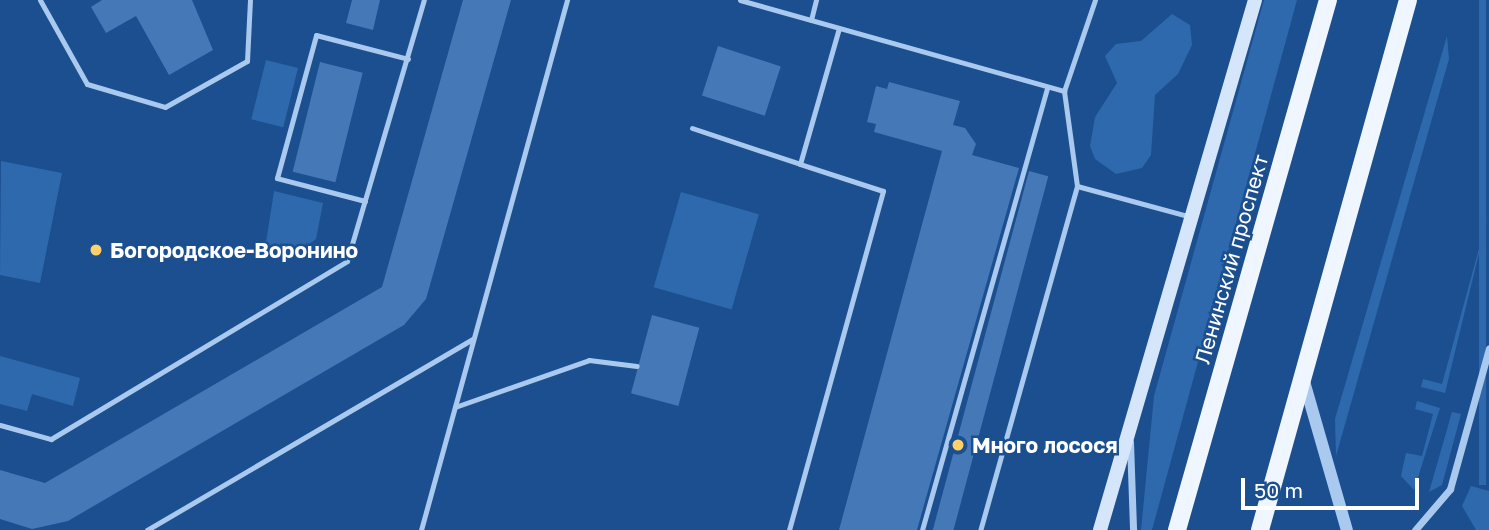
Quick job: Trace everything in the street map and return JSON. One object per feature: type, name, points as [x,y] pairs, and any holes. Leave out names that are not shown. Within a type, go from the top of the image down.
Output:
[{"type":"main road","points":[[1100,530],[1194,218],[1255,0]]},
{"type":"main road","name":"Ленинский проспект","points":[[1177,530],[1328,0]]},
{"type":"main road","points":[[1260,530],[1408,0]]},
{"type":"street","points":[[1415,530],[1450,489],[1489,348]]},
{"type":"street","points":[[1302,374],[1347,530]]},
{"type":"street","points":[[1130,428],[1133,530]]},
{"type":"lane","points":[[40,0],[87,84],[165,107],[247,61],[250,0]]},
{"type":"lane","points":[[0,425],[51,439],[203,351],[347,261],[424,0]]},
{"type":"lane","points":[[421,530],[567,0]]},
{"type":"lane","points":[[740,0],[1064,91]]},
{"type":"lane","points":[[811,20],[816,0]]},
{"type":"lane","points":[[980,530],[1077,186],[1064,91],[1095,0]]},
{"type":"lane","points":[[800,164],[839,28]]},
{"type":"lane","points":[[365,201],[277,178],[316,35],[408,59]]},
{"type":"lane","points":[[922,530],[1048,86]]},
{"type":"lane","points":[[692,128],[883,191],[789,530]]},
{"type":"lane","points":[[1077,186],[1194,218]]},
{"type":"lane","points":[[147,530],[473,339]]},
{"type":"lane","points":[[455,407],[589,360],[637,366]]},
{"type":"shaded area","points":[[1264,0],[1297,0],[1152,530],[1141,530],[1154,396]]},
{"type":"shaded area","points":[[1479,0],[1486,0],[1486,485],[1479,485]]},
{"type":"shaded area","points":[[1172,14],[1190,25],[1192,45],[1178,74],[1155,95],[1151,155],[1142,168],[1116,174],[1095,159],[1090,146],[1095,117],[1117,83],[1105,56],[1116,44],[1141,41]]},
{"type":"shaded area","points":[[1447,36],[1449,59],[1336,456],[1335,419]]},
{"type":"shaded area","points":[[266,60],[298,68],[283,127],[251,119]]},
{"type":"shaded area","points":[[1,161],[62,173],[40,283],[0,275]]},
{"type":"shaded area","points":[[274,191],[323,203],[316,239],[290,259],[264,255]]},
{"type":"shaded area","points":[[681,192],[759,214],[732,309],[654,287]]},
{"type":"shaded area","points":[[1489,212],[1445,393],[1421,387],[1423,379],[1442,384]]},
{"type":"shaded area","points":[[0,356],[80,378],[73,406],[32,394],[27,411],[0,404]]},
{"type":"shaded area","points":[[1417,401],[1440,408],[1414,490],[1401,476],[1406,453],[1422,456],[1433,414],[1415,409]]},
{"type":"shaded area","points":[[1452,412],[1461,414],[1442,485],[1429,492]]},
{"type":"shaded area","points":[[1471,486],[1489,491],[1489,530],[1476,530],[1462,506]]},
{"type":"building","points":[[102,0],[192,0],[213,50],[169,75],[136,16],[106,33],[91,7]]},
{"type":"building","points":[[352,0],[380,0],[373,30],[346,23]]},
{"type":"building","points":[[463,0],[511,0],[426,299],[404,325],[68,521],[32,529],[0,519],[0,470],[45,483],[382,287]]},
{"type":"building","points":[[718,46],[781,66],[765,116],[702,95]]},
{"type":"building","points":[[320,62],[363,73],[335,182],[293,172]]},
{"type":"building","points":[[889,82],[960,101],[953,125],[965,128],[976,144],[972,155],[1019,168],[917,530],[839,530],[942,151],[874,132],[876,124],[867,122],[876,86],[887,89]]},
{"type":"building","points":[[1029,171],[1048,176],[954,530],[933,530]]},
{"type":"building","points":[[652,315],[699,328],[678,406],[631,393]]},
{"type":"place","name":"Богородское-Воронино","points":[[96,250]]},
{"type":"place","name":"Много лосося","points":[[958,445]]}]
